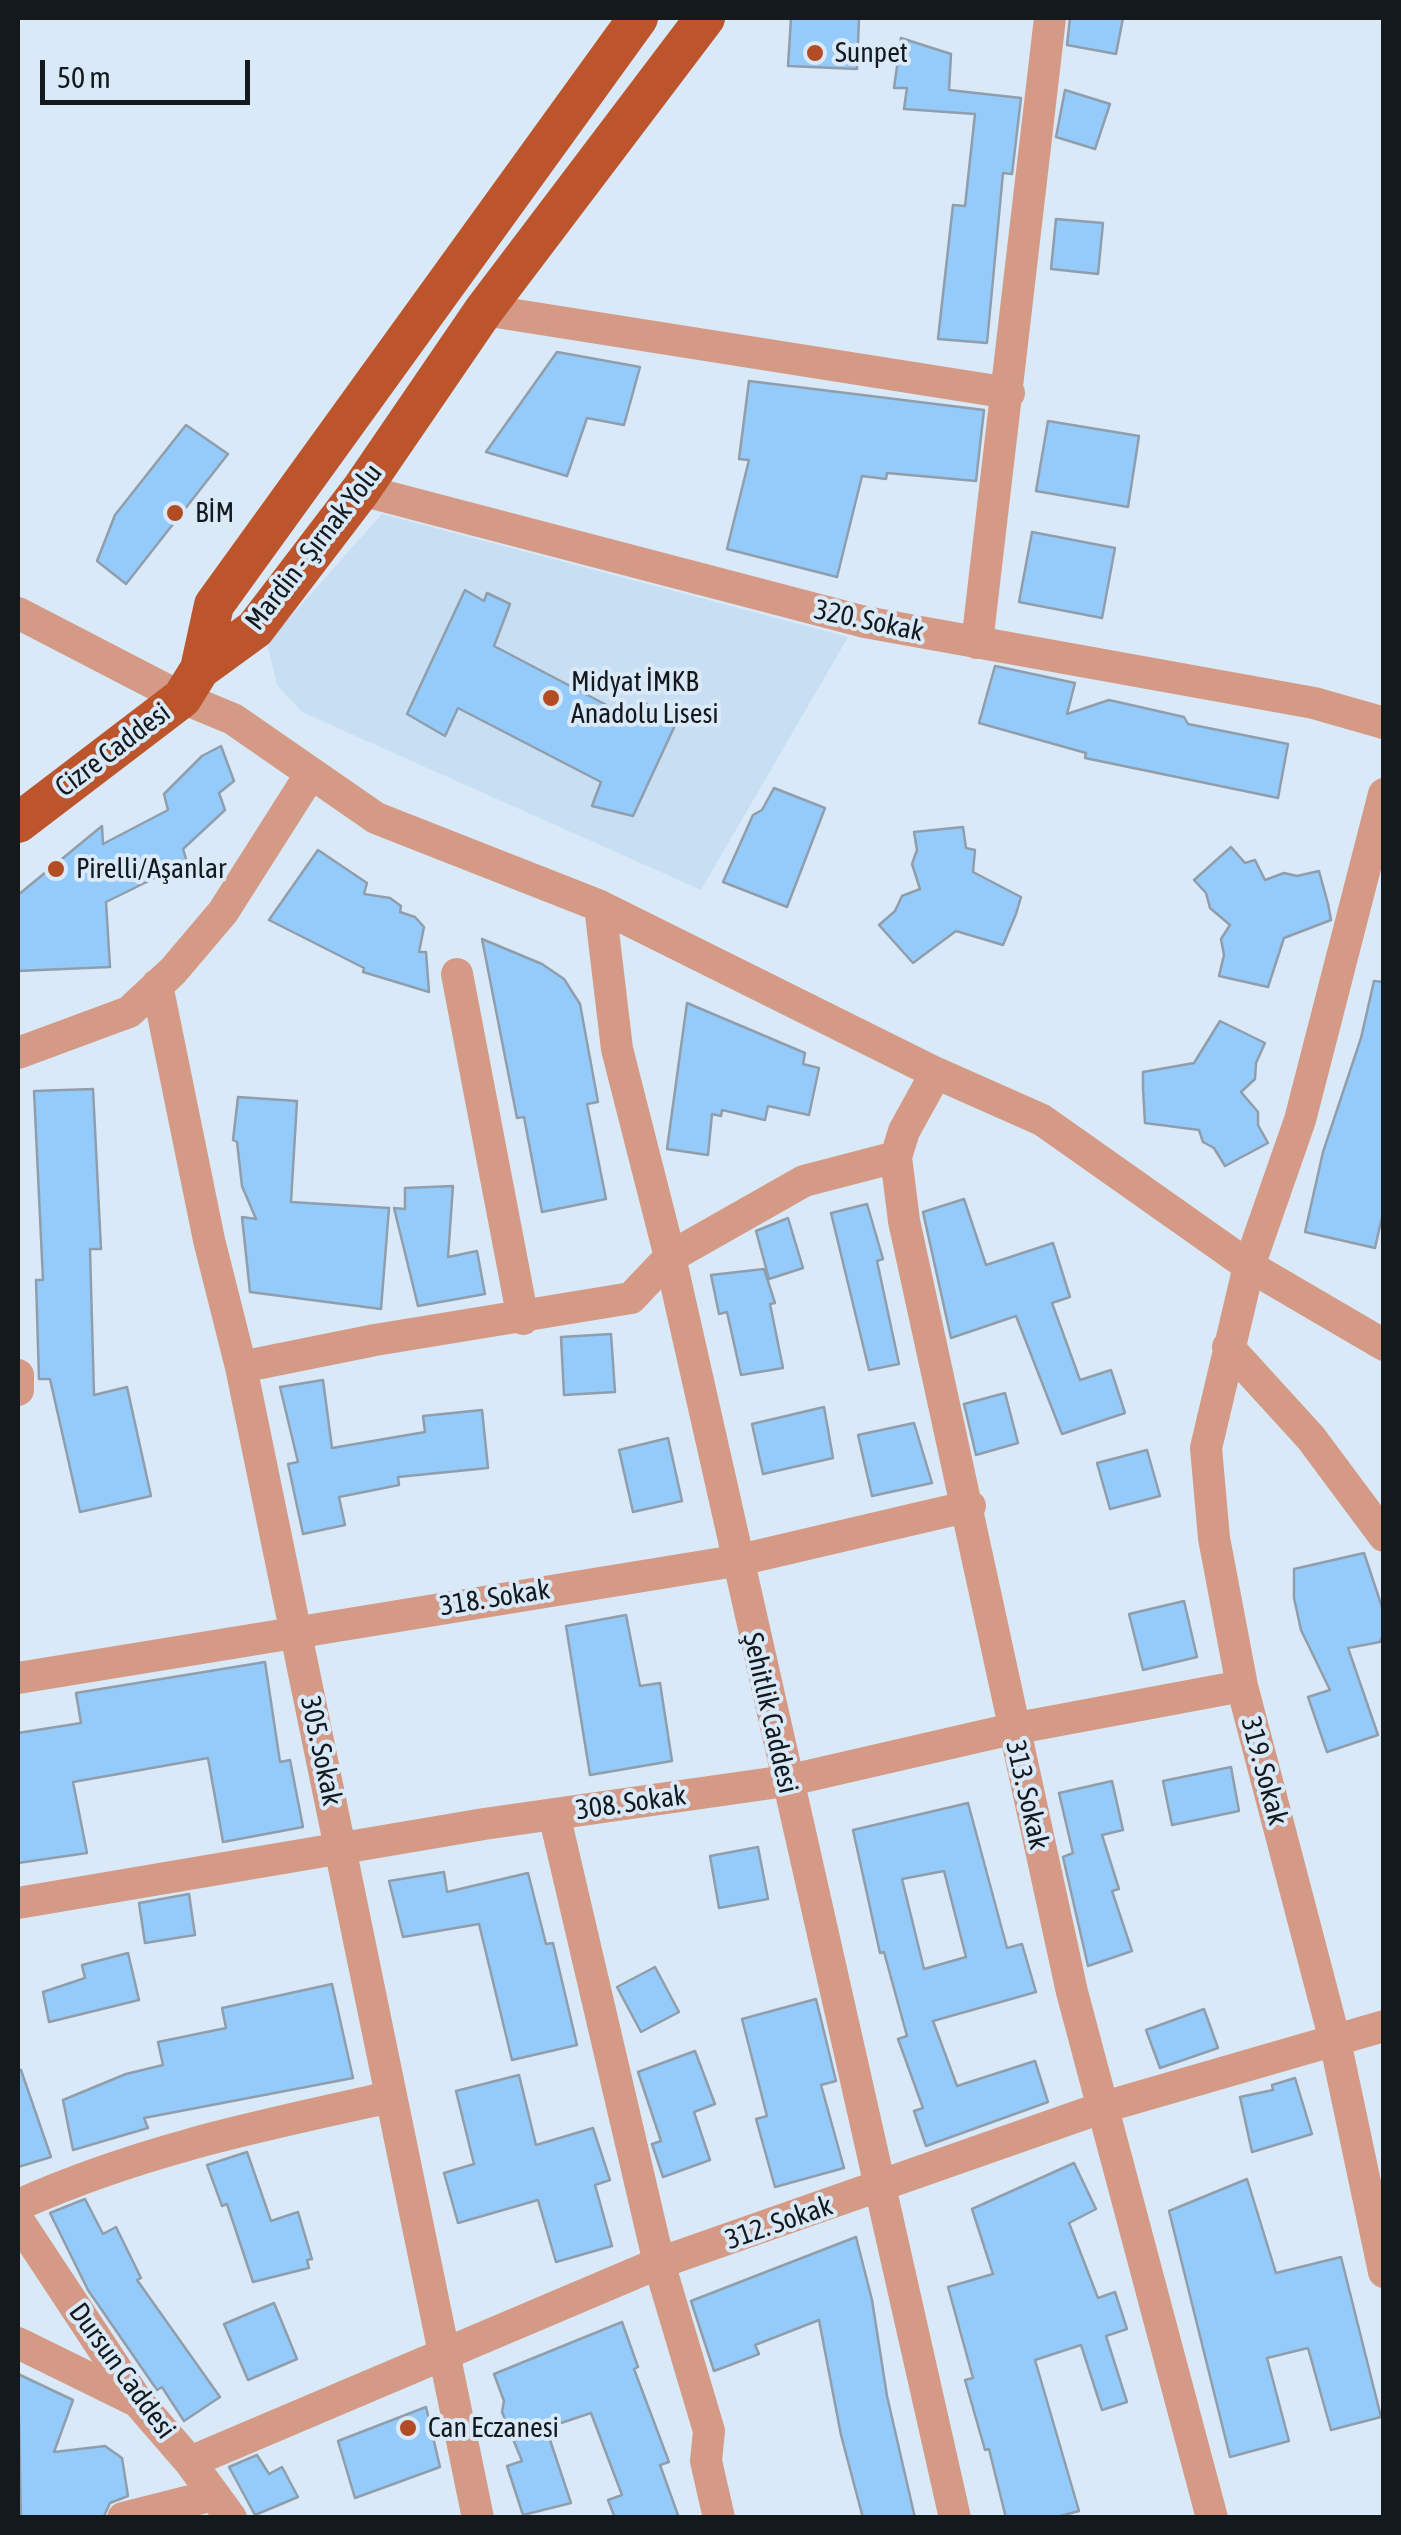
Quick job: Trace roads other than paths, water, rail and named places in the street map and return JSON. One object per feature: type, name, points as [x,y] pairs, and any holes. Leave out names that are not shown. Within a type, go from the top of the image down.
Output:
[{"type":"main road","name":"Mardin - Şırnak Yolu","points":[[191,683],[214,605],[638,18]]},
{"type":"main road","name":"Mardin - Şırnak Yolu","points":[[191,683],[255,630],[361,490],[484,310],[705,18]]},
{"type":"main road","name":"Cizre Caddesi","points":[[18,823],[191,683]]},
{"type":"street","points":[[977,643],[1010,392],[1050,18]]},
{"type":"street","points":[[484,310],[1010,392]]},
{"type":"street","name":"320. Sokak","points":[[361,490],[865,622],[1314,703],[1384,723]]},
{"type":"street","points":[[18,613],[191,683],[310,776],[376,818],[600,906],[936,1073],[1042,1120],[1249,1266],[1384,1345]]},
{"type":"street","points":[[18,1053],[129,1012],[157,986],[223,912],[310,776]]},
{"type":"street","name":"319. Sokak","points":[[1384,794],[1300,1120],[1249,1266],[1206,1448],[1214,1538],[1242,1686],[1335,2041],[1384,2272]]},
{"type":"street","name":"Şehitlik Caddesi","points":[[600,906],[617,1049],[670,1257],[735,1560],[884,2188],[955,2518]]},
{"type":"street","points":[[456,974],[523,1319]]},
{"type":"street","name":"305. Sokak","points":[[157,986],[209,1240],[242,1367],[478,2518]]},
{"type":"street","points":[[242,1367],[375,1340],[523,1319],[632,1298],[670,1257],[804,1181],[896,1156],[904,1131],[936,1073]]},
{"type":"street","name":"313. Sokak","points":[[896,1156],[933,1370],[970,1506],[1012,1728],[1072,1992],[1212,2518]]},
{"type":"street","points":[[1228,1346],[1311,1438],[1384,1536]]},
{"type":"street","points":[[18,1375],[18,1390]]},
{"type":"street","name":"318. Sokak","points":[[18,1678],[735,1560],[970,1506]]},
{"type":"street","name":"308. Sokak","points":[[18,1902],[554,1814],[786,1781],[1012,1728],[1242,1686]]},
{"type":"street","points":[[554,1814],[659,2263],[709,2431],[706,2461],[719,2518]]},
{"type":"street","name":"312. Sokak","points":[[190,2462],[441,2352],[659,2263],[884,2188],[1104,2108],[1384,2026]]},
{"type":"street","points":[[18,2205],[96,2170],[171,2147],[391,2098]]},
{"type":"street","name":"Dursun Caddesi","points":[[18,2220],[138,2402],[223,2506]]},
{"type":"street","points":[[18,2343],[138,2402]]},
{"type":"street","points":[[123,2518],[223,2506]]},
{"type":"place","name":"Sunpet","points":[[815,53]]},
{"type":"place","name":"BİM","points":[[175,513]]},
{"type":"place","name":"Midyat İMKB Anadolu Lisesi","points":[[551,698]]},
{"type":"place","name":"Pirelli/Aşanlar","points":[[56,869]]},
{"type":"place","name":"Can Eczanesi","points":[[408,2428]]}]
